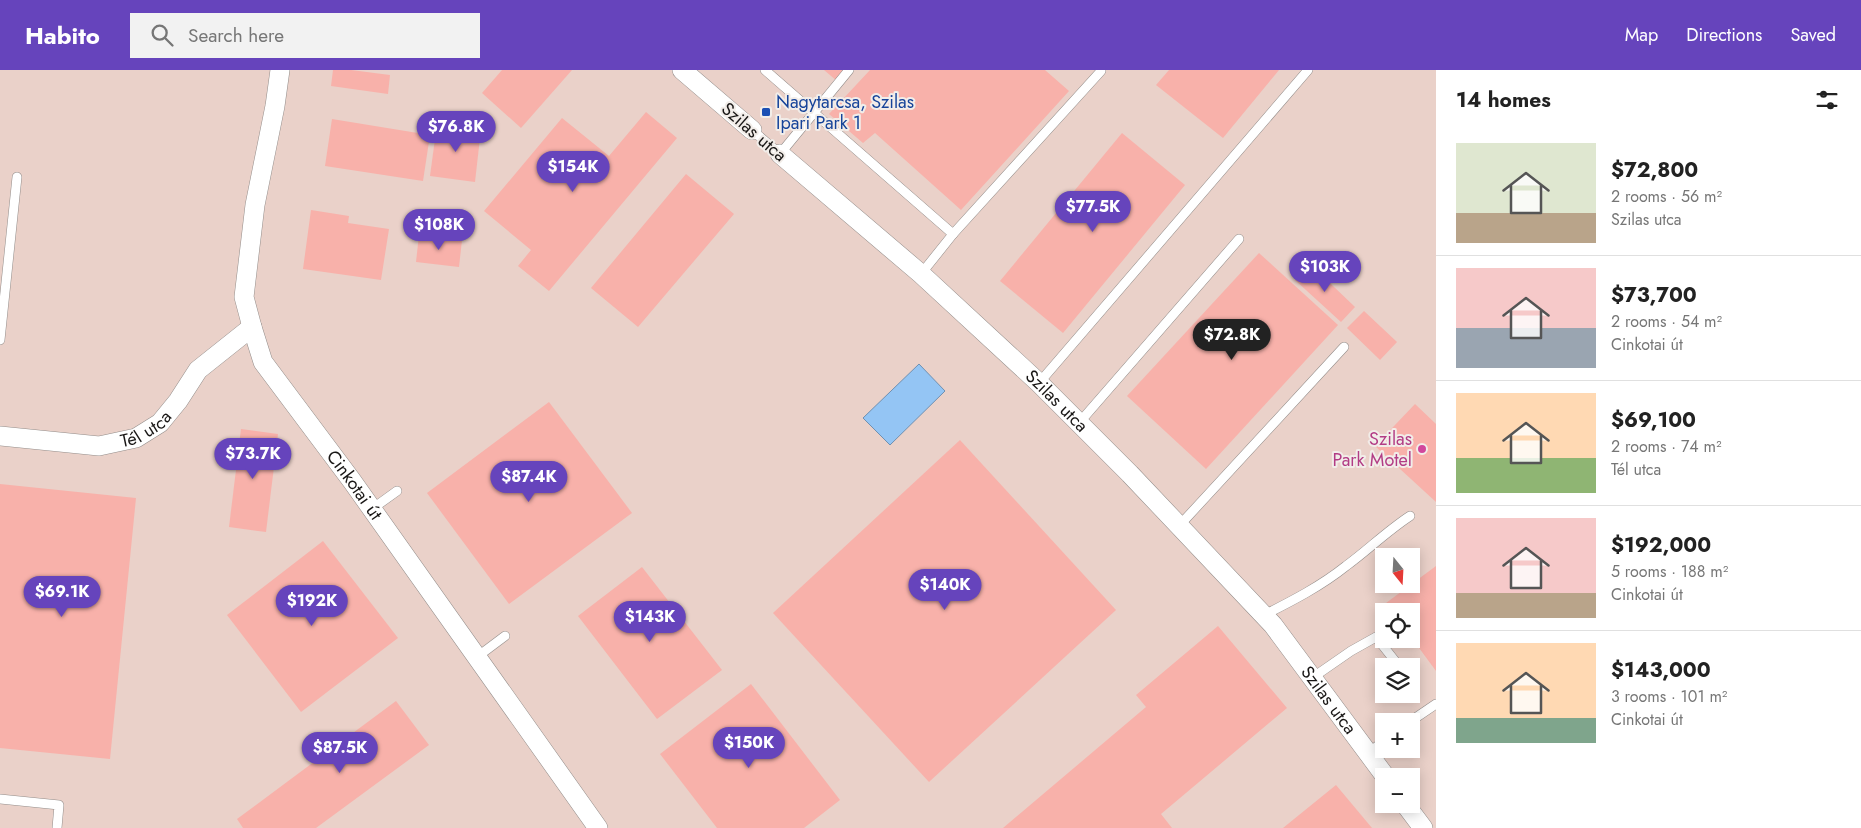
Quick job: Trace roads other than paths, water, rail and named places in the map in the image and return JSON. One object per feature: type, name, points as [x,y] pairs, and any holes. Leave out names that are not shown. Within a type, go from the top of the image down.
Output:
[{"type":"street","name":"Cinkotai út","points":[[280,70],[275,106],[255,205],[244,297],[263,362],[372,509],[598,828]]},
{"type":"street","name":"Szilas utca","points":[[682,70],[752,130]]},
{"type":"street","name":"Szilas utca","points":[[780,154],[921,274],[1039,383],[1179,526],[1273,625],[1379,768]]},
{"type":"street","name":"Tél utca","points":[[0,436],[99,446],[136,438],[160,423],[178,401],[198,370],[252,327]]},
{"type":"street","points":[[1413,813],[1424,828]]},
{"type":"lane","points":[[765,70],[953,234]]},
{"type":"lane","points":[[780,154],[849,70]]},
{"type":"lane","points":[[1039,383],[1308,70]]},
{"type":"lane","points":[[921,274],[953,234],[1101,71]]},
{"type":"lane","name":"Szilas utca","points":[[752,130],[780,154]]},
{"type":"lane","points":[[0,340],[17,177]]},
{"type":"lane","points":[[1078,423],[1239,238]]},
{"type":"lane","points":[[1179,526],[1344,347]]},
{"type":"lane","points":[[372,509],[397,491]]},
{"type":"lane","points":[[1263,616],[1306,593],[1346,567],[1395,526],[1410,516]]},
{"type":"lane","points":[[477,657],[505,636]]},
{"type":"lane","points":[[1312,678],[1351,651],[1376,637],[1393,658]]},
{"type":"lane","points":[[1420,715],[1436,704]]},
{"type":"lane","points":[[1368,753],[1375,748]]},
{"type":"lane","points":[[0,799],[59,805],[57,828]]},
{"type":"water","points":[[919,364],[945,391],[890,445],[863,418]]},
{"type":"place","name":"Nagytarcsa, Szilas Ipari Park 1","points":[[766,112]]},
{"type":"place","name":"Szilas Park Motel","points":[[1422,449]]}]
